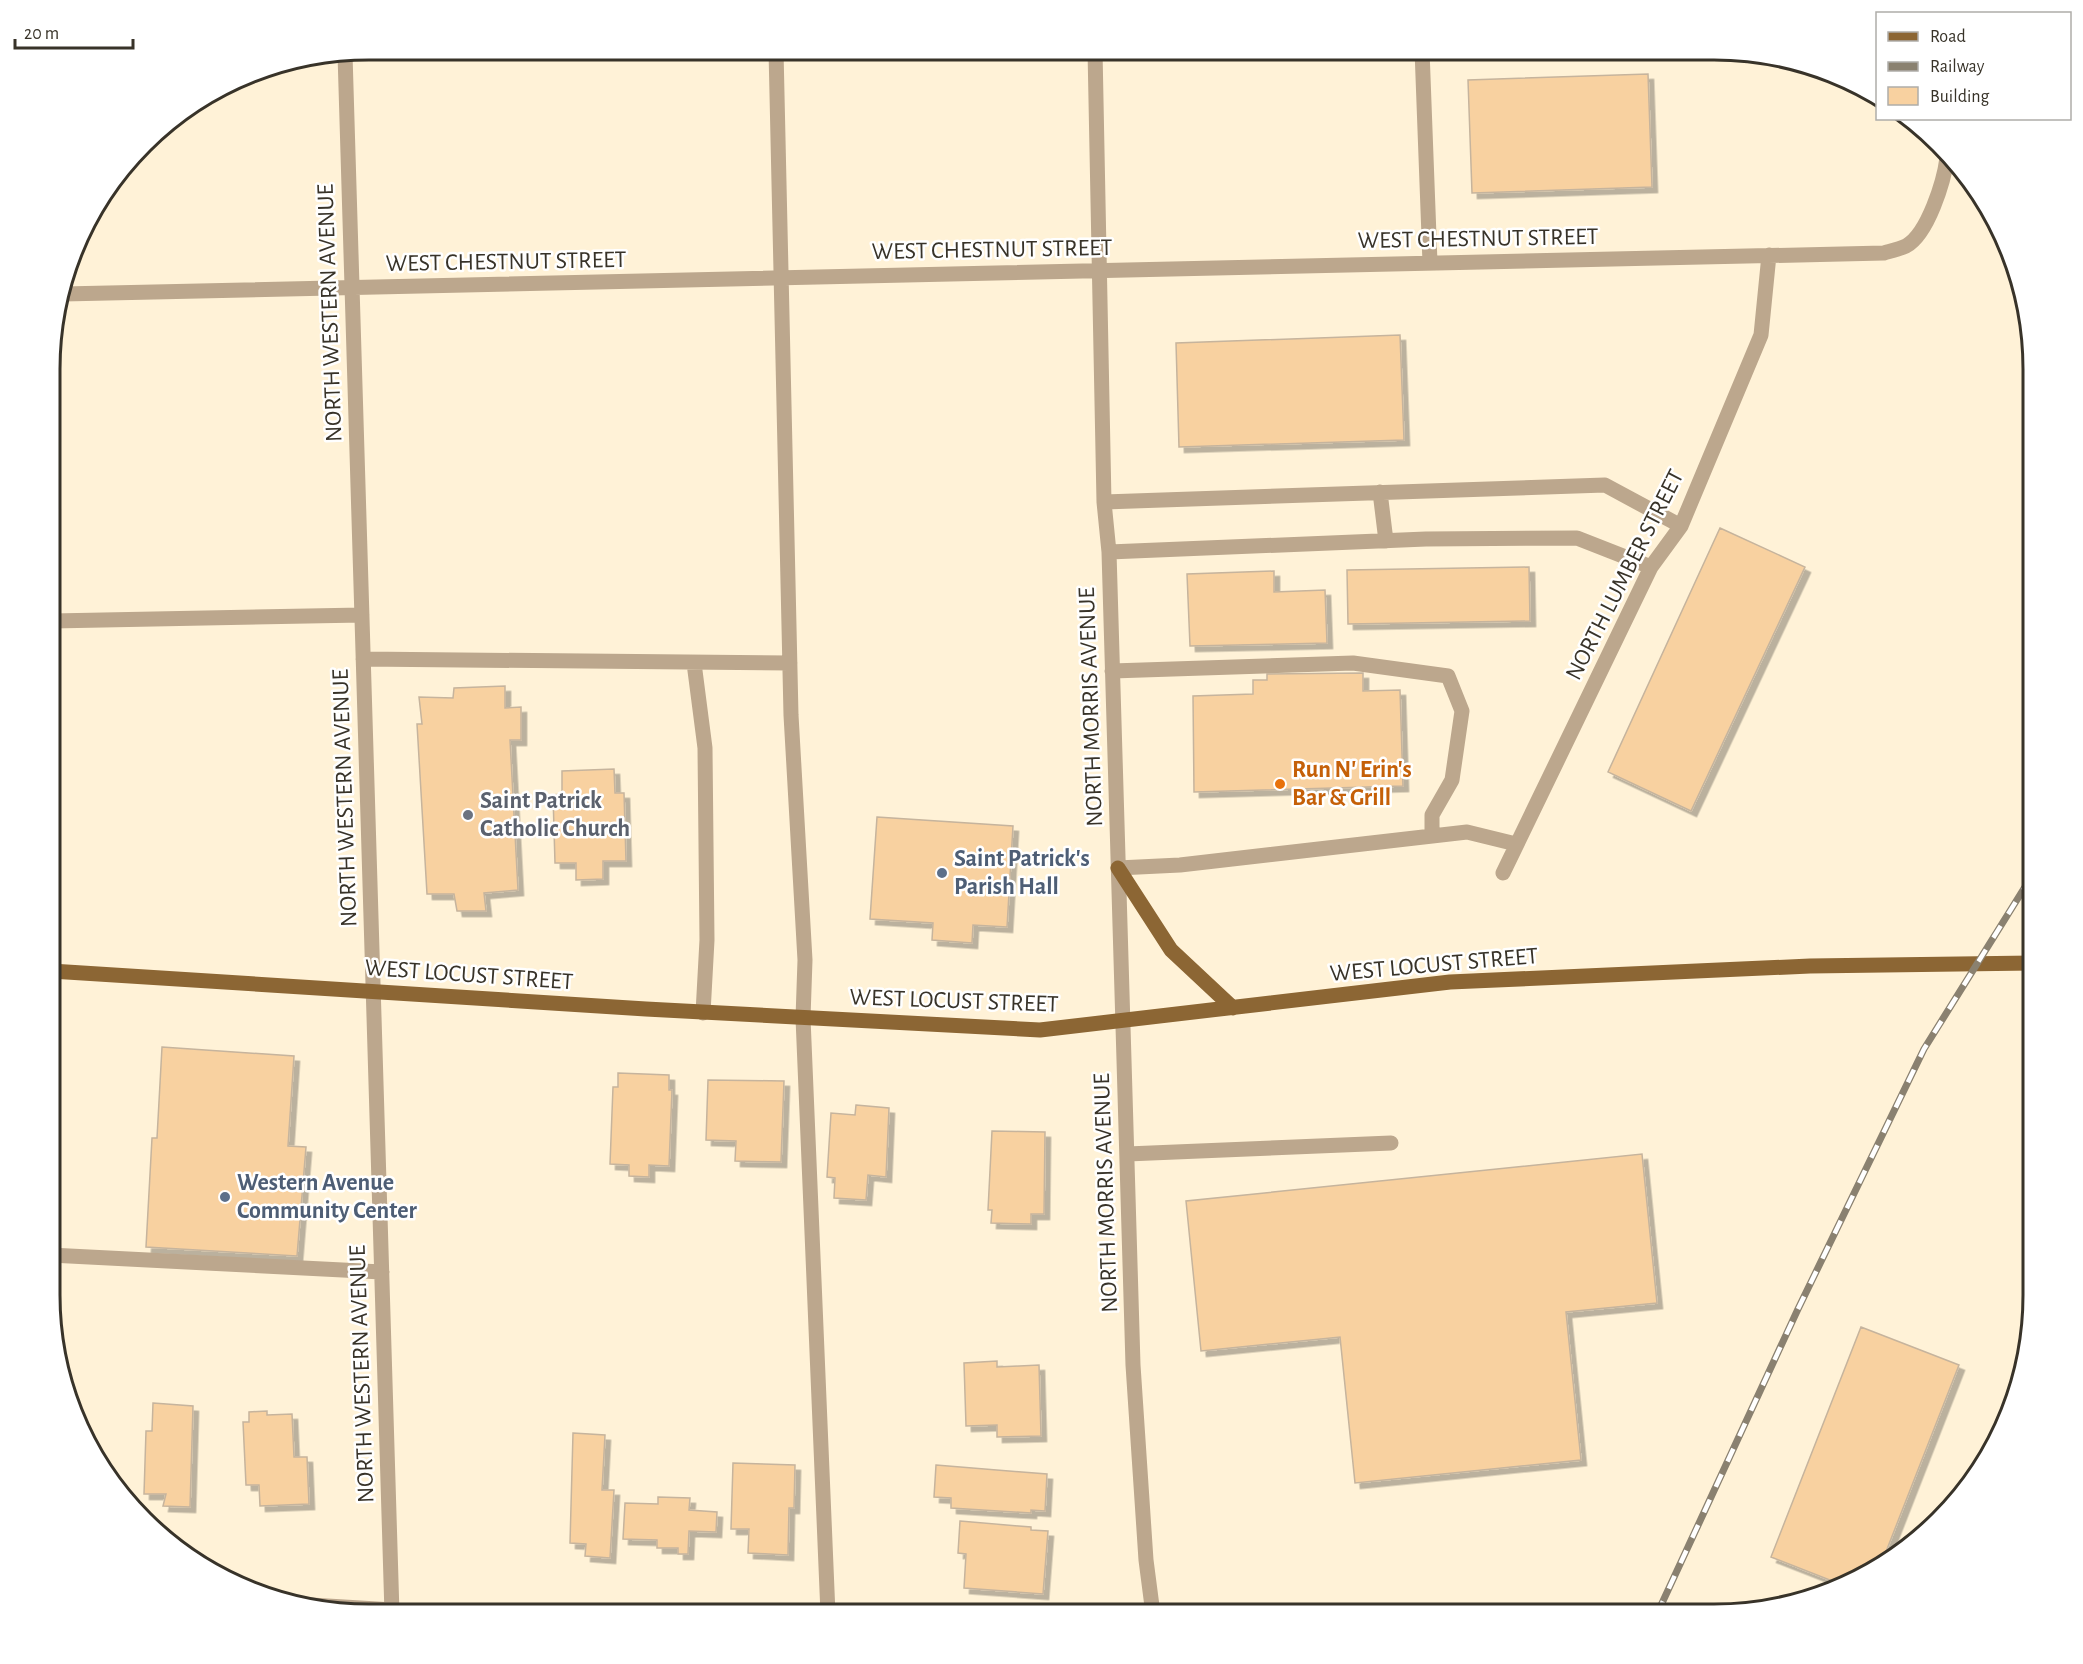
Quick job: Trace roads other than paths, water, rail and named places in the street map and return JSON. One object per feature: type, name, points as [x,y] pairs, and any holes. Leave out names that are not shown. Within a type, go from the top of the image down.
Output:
[{"type":"main road","points":[[1119,868],[1171,950],[1233,1008]]},
{"type":"main road","name":"WEST LOCUST STREET","points":[[60,972],[703,1013],[1040,1030],[1450,982],[1810,966],[2023,963]]},
{"type":"street","points":[[776,60],[790,663],[805,960],[803,1018],[828,1604]]},
{"type":"street","name":"NORTH MORRIS AVENUE","points":[[1095,60],[1104,502],[1109,552],[1133,1365],[1146,1560],[1153,1604]]},
{"type":"street","points":[[1422,60],[1430,262]]},
{"type":"street","name":"NORTH WESTERN AVENUE","points":[[345,61],[392,1604]]},
{"type":"street","name":"WEST CHESTNUT STREET","points":[[70,294],[1884,253],[1907,245],[1916,236],[1938,197],[1946,164]]},
{"type":"street","name":"NORTH LUMBER STREET","points":[[1503,873],[1651,567],[1681,526],[1761,335],[1769,255]]},
{"type":"street","points":[[1104,502],[1605,485],[1681,526]]},
{"type":"street","points":[[1380,492],[1386,541]]},
{"type":"street","points":[[1109,552],[1386,541],[1577,538],[1651,567]]},
{"type":"street","points":[[60,621],[362,615]]},
{"type":"street","points":[[363,659],[790,663]]},
{"type":"street","points":[[694,663],[705,747],[708,940],[703,1013]]},
{"type":"street","points":[[1112,670],[1353,663],[1448,676],[1462,711],[1452,780],[1431,815],[1431,836]]},
{"type":"street","points":[[1119,868],[1180,865],[1467,832],[1516,844]]},
{"type":"street","points":[[1127,1154],[1391,1143]]},
{"type":"street","points":[[60,1256],[382,1272]]},
{"type":"railway","points":[[1662,1604],[1798,1309],[1924,1049],[2023,890]]},
{"type":"place","name":"Run N' Erin's Bar & Grill","points":[[1280,784]]},
{"type":"place","name":"Saint Patrick Catholic Church","points":[[468,815]]},
{"type":"place","name":"Saint Patrick's Parish Hall","points":[[942,873]]},
{"type":"place","name":"Western Avenue Community Center","points":[[225,1197]]}]
